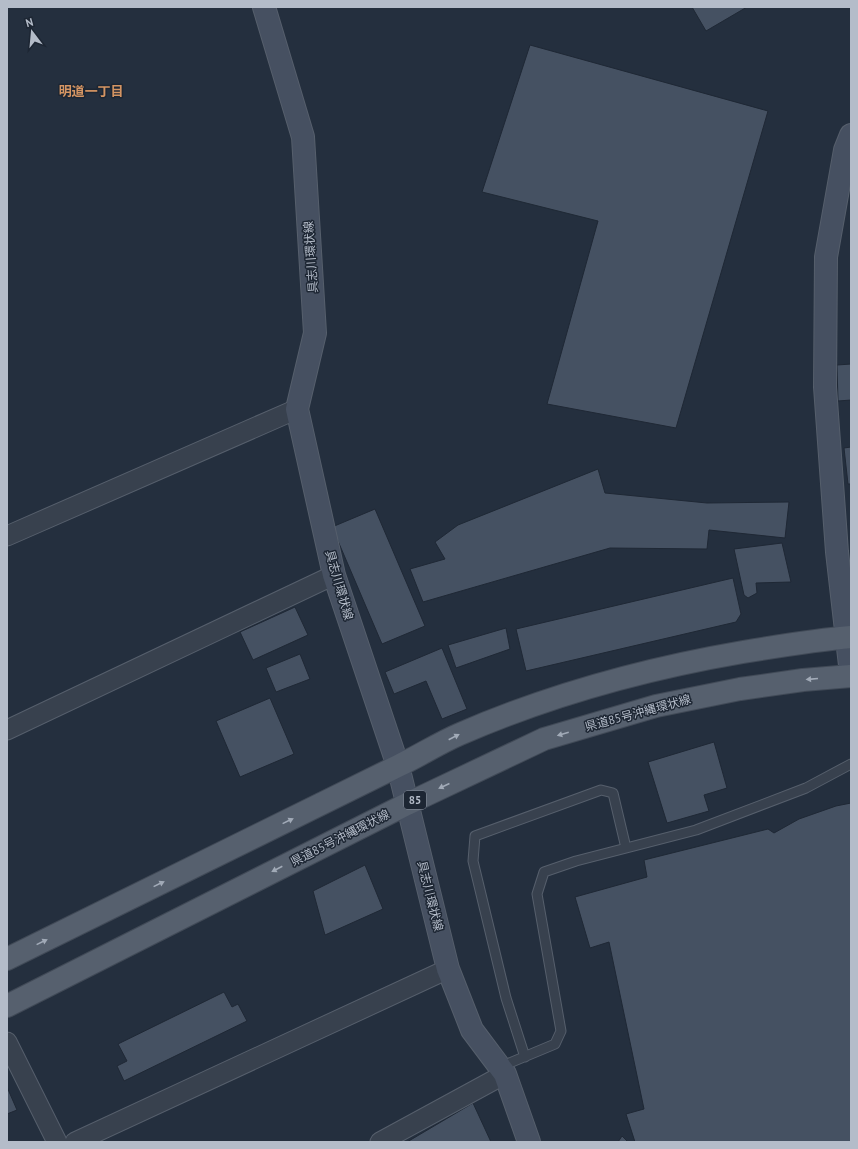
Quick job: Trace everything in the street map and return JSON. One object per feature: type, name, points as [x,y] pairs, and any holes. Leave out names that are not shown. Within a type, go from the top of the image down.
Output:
[{"type":"main road","name":"具志川環状線","points":[[264,7],[303,137],[316,333],[297,410],[334,575],[398,766],[448,969],[472,1030],[502,1070],[529,1142]]},
{"type":"main road","points":[[851,135],[845,150],[826,257],[825,387],[837,552],[849,637],[851,675]]},
{"type":"main road","points":[[7,959],[459,735],[521,710],[582,689],[641,672],[786,645],[849,637]]},
{"type":"main road","name":"県道85号沖縄環状線","points":[[7,1006],[407,804],[544,739],[656,706],[740,688],[851,675]]},
{"type":"street","points":[[7,536],[297,410]]},
{"type":"street","points":[[7,730],[334,575]]},
{"type":"street","points":[[75,1142],[448,969]]},
{"type":"street","points":[[7,1042],[56,1142]]},
{"type":"street","points":[[380,1142],[502,1070]]},
{"type":"lane","points":[[502,1070],[525,1057],[555,1044],[561,1031],[537,894],[544,872],[576,861],[696,830],[806,788],[851,764]]},
{"type":"lane","points":[[525,1057],[506,998],[473,861],[475,836],[601,790],[614,793],[626,848]]},
{"type":"building","points":[[692,7],[747,7],[706,31]]},
{"type":"building","points":[[530,45],[768,111],[676,428],[547,404],[598,221],[482,192]]},
{"type":"building","points":[[851,364],[851,400],[838,401],[837,365]]},
{"type":"building","points":[[851,447],[851,484],[848,484],[844,448]]},
{"type":"building","points":[[598,469],[605,493],[707,503],[789,502],[785,538],[709,530],[707,549],[610,548],[423,602],[410,569],[445,559],[435,542],[458,525]]},
{"type":"building","points":[[375,509],[425,626],[382,644],[332,527]]},
{"type":"building","points":[[782,543],[791,582],[756,583],[757,593],[748,598],[744,595],[734,549]]},
{"type":"building","points":[[733,578],[741,614],[736,622],[526,671],[516,629]]},
{"type":"building","points":[[295,607],[308,635],[253,660],[240,632]]},
{"type":"building","points":[[506,628],[510,649],[456,668],[448,645]]},
{"type":"building","points":[[442,648],[467,709],[442,719],[426,681],[394,694],[385,672]]},
{"type":"building","points":[[300,654],[310,679],[276,692],[266,668]]},
{"type":"building","points":[[270,698],[294,754],[240,777],[216,721]]},
{"type":"building","points":[[714,742],[727,788],[704,795],[709,811],[667,823],[648,762]]},
{"type":"building","points":[[851,803],[851,1142],[635,1142],[626,1114],[644,1109],[609,942],[590,948],[575,897],[647,877],[644,860],[768,829],[774,833],[799,819],[836,806]]},
{"type":"building","points":[[365,865],[383,909],[325,935],[313,891]]},
{"type":"building","points":[[224,992],[232,1007],[238,1004],[247,1021],[124,1081],[117,1066],[127,1061],[118,1044]]},
{"type":"building","points":[[7,1087],[17,1110],[7,1114]]},
{"type":"building","points":[[473,1103],[491,1142],[407,1142]]},
{"type":"building","points":[[622,1136],[628,1142],[618,1142]]},
{"type":"district","name":"明道一丁目","points":[[91,91]]}]
